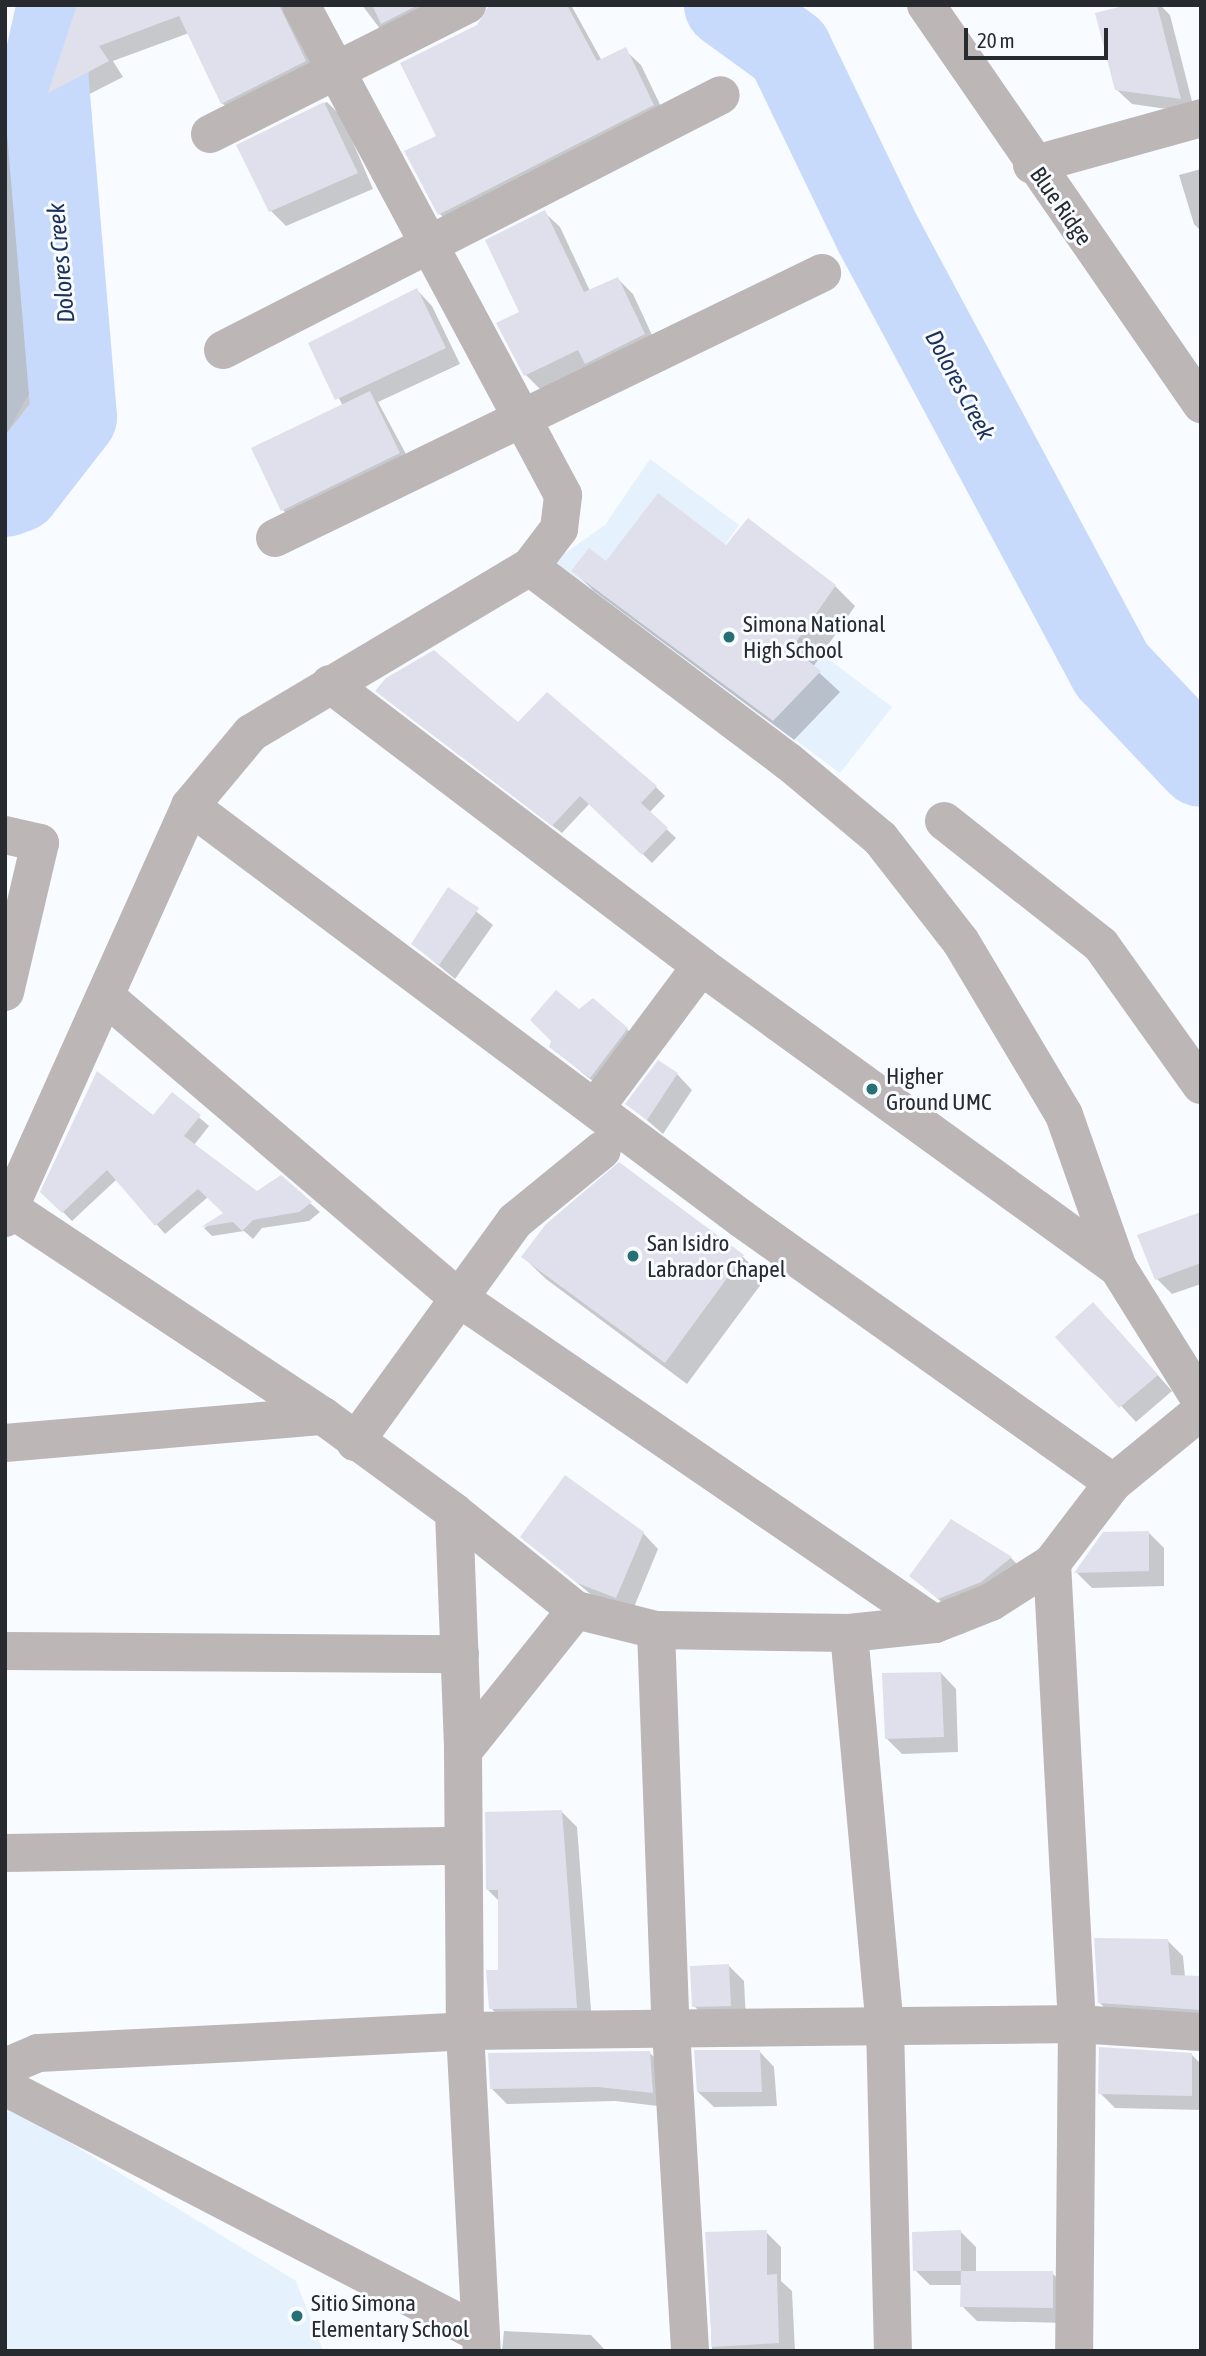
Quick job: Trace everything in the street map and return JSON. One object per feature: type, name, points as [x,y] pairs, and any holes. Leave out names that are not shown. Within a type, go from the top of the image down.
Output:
[{"type":"street","points":[[300,5],[563,495],[559,529],[530,567],[251,733],[190,806],[7,1213],[323,1416],[454,1512],[576,1610],[656,1630],[849,1633],[935,1624],[991,1602],[1052,1563],[1113,1483],[1201,1411]]},
{"type":"street","points":[[210,134],[467,5]]},
{"type":"street","name":"Blue Ridge","points":[[926,5],[1032,165],[1201,404]]},
{"type":"street","points":[[223,350],[721,95]]},
{"type":"street","points":[[1032,165],[1201,118]]},
{"type":"street","points":[[275,538],[822,273]]},
{"type":"street","points":[[530,567],[789,762],[880,838],[961,942],[1064,1115],[1118,1268],[1201,1401]]},
{"type":"street","points":[[330,684],[701,966],[1118,1268]]},
{"type":"street","points":[[190,806],[596,1107],[742,1219],[1113,1483]]},
{"type":"street","points":[[944,821],[1101,945],[1201,1085]]},
{"type":"street","points":[[5,992],[23,839]]},
{"type":"street","points":[[596,1107],[701,966]]},
{"type":"street","points":[[106,997],[459,1298],[935,1624]]},
{"type":"street","points":[[355,1442],[515,1221],[602,1150]]},
{"type":"street","points":[[5,1443],[323,1416]]},
{"type":"street","points":[[454,1512],[463,1751],[461,1846],[465,2031],[481,2343]]},
{"type":"street","points":[[1052,1563],[1077,2024],[1074,2351]]},
{"type":"street","points":[[463,1751],[576,1610]]},
{"type":"street","points":[[656,1630],[671,2030],[690,2351]]},
{"type":"street","points":[[849,1633],[885,2026],[893,2351]]},
{"type":"street","points":[[5,1651],[460,1654]]},
{"type":"street","points":[[5,1853],[461,1846]]},
{"type":"street","points":[[5,2067],[38,2053],[465,2031],[1077,2024],[1201,2032]]},
{"type":"street","points":[[5,2087],[481,2343]]},
{"type":"shaded area","points":[[13,85],[34,347],[33,387],[5,436],[5,86]]},
{"type":"shaded area","name":"Simona National High School","points":[[650,459],[739,525],[708,568],[892,707],[840,773],[554,561],[605,525]]},
{"type":"shaded area","points":[[5,2103],[296,2281],[323,2351],[5,2351]]},
{"type":"building","points":[[77,5],[279,5],[306,61],[221,104],[179,16],[99,46],[109,61],[48,93]]},
{"type":"building","points":[[372,5],[418,5],[381,24]]},
{"type":"building","points":[[489,5],[567,5],[597,61],[626,47],[654,105],[438,215],[404,151],[436,136],[400,63],[477,25]]},
{"type":"building","points":[[1127,5],[1157,5],[1181,99],[1115,90],[1095,13]]},
{"type":"building","points":[[324,102],[358,173],[269,212],[236,145]]},
{"type":"building","points":[[545,210],[584,292],[618,277],[645,334],[585,364],[578,350],[524,376],[496,323],[519,312],[485,240]]},
{"type":"building","points":[[417,288],[446,348],[335,400],[308,343]]},
{"type":"building","points":[[370,391],[400,453],[281,511],[251,448]]},
{"type":"building","name":"Simona National High School","points":[[658,493],[726,545],[748,518],[836,585],[792,648],[821,671],[773,721],[571,571],[589,548],[606,561]]},
{"type":"building","points":[[434,650],[518,722],[547,692],[657,786],[641,803],[668,828],[642,855],[580,796],[552,826],[375,691],[386,678]]},
{"type":"building","points":[[448,887],[479,908],[439,965],[411,944]]},
{"type":"building","points":[[556,990],[579,1009],[593,998],[628,1028],[590,1078],[549,1047],[551,1041],[530,1020]]},
{"type":"building","points":[[658,1060],[678,1073],[647,1120],[625,1104]]},
{"type":"building","points":[[97,1071],[153,1115],[172,1092],[201,1115],[184,1136],[257,1191],[281,1175],[312,1202],[299,1212],[253,1220],[242,1231],[233,1222],[201,1227],[223,1213],[198,1189],[155,1226],[107,1170],[62,1213],[40,1192]]},
{"type":"building","name":"San Isidro Labrador Chapel","points":[[619,1162],[744,1255],[665,1363],[521,1257],[546,1224]]},
{"type":"building","points":[[1201,1212],[1201,1263],[1155,1280],[1137,1235]]},
{"type":"building","points":[[1093,1302],[1158,1375],[1119,1408],[1055,1337]]},
{"type":"building","points":[[565,1475],[644,1532],[616,1598],[577,1583],[520,1537]]},
{"type":"building","points":[[951,1519],[1012,1557],[981,1582],[938,1599],[909,1576]]},
{"type":"building","points":[[1149,1531],[1149,1571],[1074,1573],[1103,1532]]},
{"type":"building","points":[[941,1672],[944,1737],[885,1739],[882,1673]]},
{"type":"building","points":[[562,1810],[577,2008],[489,2009],[486,1970],[498,1970],[498,1890],[486,1890],[485,1812]]},
{"type":"building","points":[[1094,1938],[1168,1939],[1171,1975],[1201,1976],[1201,2010],[1098,2003]]},
{"type":"building","points":[[729,1964],[731,2006],[692,2007],[690,1966]]},
{"type":"building","points":[[1099,2047],[1192,2053],[1192,2096],[1098,2094]]},
{"type":"building","points":[[694,2050],[760,2050],[762,2092],[697,2092]]},
{"type":"building","points":[[650,2051],[653,2093],[598,2087],[490,2089],[488,2053]]},
{"type":"building","points":[[767,2230],[767,2275],[777,2274],[779,2343],[712,2347],[705,2232]]},
{"type":"building","points":[[961,2230],[961,2271],[913,2271],[912,2232]]},
{"type":"building","points":[[961,2271],[1053,2271],[1053,2308],[960,2307]]},
{"type":"waterway","name":"Dolores Creek","points":[[5,494],[18,489],[74,417],[45,72],[60,5]]},
{"type":"waterway","name":"Dolores Creek","points":[[727,5],[789,50],[878,234],[1112,670],[1201,764]]},
{"type":"place","name":"Simona National High School","points":[[729,637]]},
{"type":"place","name":"Higher Ground UMC","points":[[872,1089]]},
{"type":"place","name":"San Isidro Labrador Chapel","points":[[633,1256]]},
{"type":"place","name":"Sitio Simona Elementary School","points":[[297,2316]]}]
